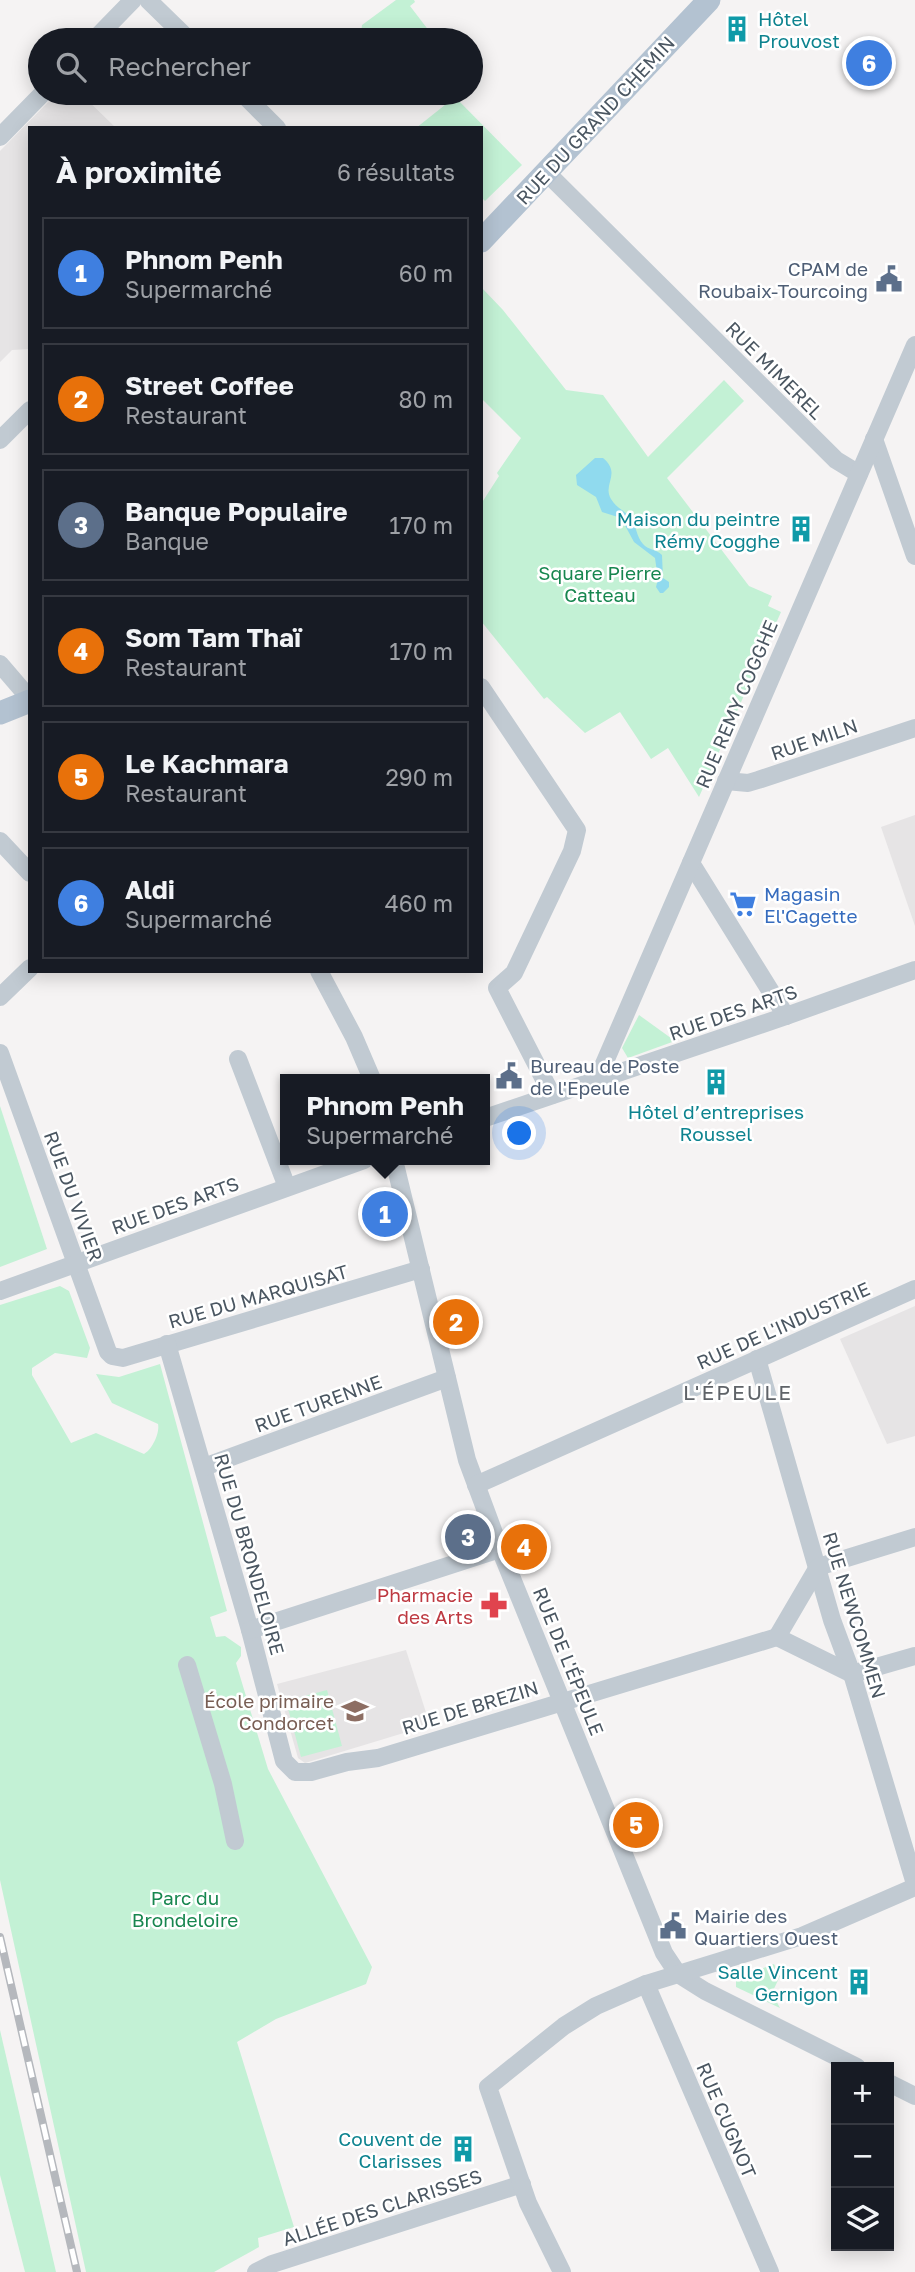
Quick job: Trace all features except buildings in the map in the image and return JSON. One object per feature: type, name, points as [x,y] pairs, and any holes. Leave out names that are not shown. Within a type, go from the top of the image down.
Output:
[{"type":"main road","name":"RUE DU GRAND CHEMIN","points":[[483,239],[709,0]]},
{"type":"main road","points":[[0,713],[28,701]]},
{"type":"street","points":[[106,28],[133,0]]},
{"type":"street","points":[[148,0],[176,28]]},
{"type":"street","points":[[0,138],[32,105]]},
{"type":"street","points":[[254,105],[275,126]]},
{"type":"street","name":"RUE MIMEREL","points":[[547,173],[826,450],[844,466],[859,474]]},
{"type":"street","name":"RUE REMY COGGHE","points":[[597,1080],[915,345]]},
{"type":"street","points":[[0,440],[28,412]]},
{"type":"street","points":[[874,439],[915,556]]},
{"type":"street","points":[[0,664],[28,698]]},
{"type":"street","points":[[483,692],[577,830],[572,851],[514,973],[497,988],[552,1095]]},
{"type":"street","name":"RUE MILN","points":[[726,781],[748,783],[915,728]]},
{"type":"street","points":[[0,841],[28,871]]},
{"type":"street","points":[[691,863],[786,1016]]},
{"type":"street","points":[[0,997],[28,970]]},
{"type":"street","name":"RUE DES ARTS","points":[[490,1116],[915,970]]},
{"type":"street","points":[[320,973],[354,1037],[370,1074]]},
{"type":"street","name":"RUE DU VIVIER","points":[[0,1054],[108,1352]]},
{"type":"street","points":[[238,1059],[287,1187]]},
{"type":"street","name":"RUE DES ARTS","points":[[0,1291],[350,1165]]},
{"type":"street","name":"RUE DE L'ÉPEULE","points":[[395,1165],[467,1460],[500,1549],[664,1953],[678,1974],[705,1991],[848,2062]]},
{"type":"street","name":"RUE DU MARQUISAT","points":[[108,1352],[116,1358],[122,1358],[421,1269]]},
{"type":"street","name":"RUE DE L'INDUSTRIE","points":[[476,1485],[915,1289]]},
{"type":"street","name":"RUE DU BRONDELOIRE","points":[[167,1344],[250,1630],[284,1761],[295,1772]]},
{"type":"street","name":"RUE NEWCOMMEN","points":[[757,1359],[832,1620],[852,1674],[915,1885]]},
{"type":"street","name":"RUE TURENNE","points":[[204,1467],[447,1378]]},
{"type":"street","points":[[915,1537],[818,1567],[777,1637],[852,1674],[915,1656]]},
{"type":"street","points":[[250,1630],[500,1549]]},
{"type":"street","name":"RUE DE BREZIN","points":[[295,1772],[311,1772],[347,1762],[378,1758],[777,1637]]},
{"type":"street","points":[[187,1665],[223,1784],[235,1841]]},
{"type":"street","points":[[562,2272],[528,2203],[488,2087],[574,2018],[596,2006],[646,1984],[781,1944],[915,1885]]},
{"type":"street","name":"RUE CUGNOT","points":[[646,1984],[770,2272]]},
{"type":"street","points":[[894,2086],[915,2096]]},
{"type":"street","name":"ALLÉE DES CLARISSES","points":[[256,2272],[272,2264],[522,2184]]},
{"type":"shaded area","points":[[45,105],[92,105],[114,126],[28,126],[28,349],[12,350],[0,362],[0,151]]},
{"type":"shaded area","points":[[915,815],[915,926],[881,827]]},
{"type":"shaded area","points":[[915,1306],[915,1436],[887,1444],[840,1339]]},
{"type":"shaded area","name":"École primaire Condorcet","points":[[406,1650],[430,1725],[305,1763],[298,1758],[277,1684]]},
{"type":"green space","points":[[396,0],[414,0],[410,6],[427,28],[362,28]]},
{"type":"green space","points":[[445,105],[463,105],[522,165],[485,201],[483,126],[419,126]]},
{"type":"green space","name":"Square Pierre Catteau","points":[[483,289],[503,310],[566,390],[603,395],[648,457],[724,380],[744,401],[667,478],[749,586],[772,596],[768,606],[781,612],[699,797],[668,748],[651,759],[620,712],[585,733],[547,697],[544,699],[483,623],[483,501],[499,476],[497,473],[521,438],[483,400]]},
{"type":"green space","points":[[639,1015],[675,1041],[628,1058],[622,1048]]},
{"type":"green space","points":[[0,1106],[47,1249],[0,1267]]},
{"type":"green space","name":"Parc du Brondeloire","points":[[60,1286],[69,1291],[90,1348],[87,1358],[55,1353],[32,1368],[32,1375],[71,1443],[96,1433],[144,1454],[155,1441],[158,1424],[112,1403],[96,1374],[119,1377],[160,1364],[227,1611],[210,1617],[216,1637],[225,1636],[241,1647],[241,1656],[236,1663],[268,1769],[372,1967],[366,1984],[276,2019],[237,2042],[294,2227],[258,2238],[259,2247],[214,2272],[86,2272],[0,1880],[0,1305]]},
{"type":"green space","points":[[327,1690],[342,1746],[301,1757],[286,1701]]},
{"type":"green space","points":[[774,1964],[780,1976],[772,1993],[780,2008],[736,1987],[736,1978]]},
{"type":"green space","points":[[0,2030],[56,2272],[25,2272],[0,2175]]},
{"type":"water","points":[[595,458],[603,458],[611,469],[609,494],[613,502],[631,519],[643,544],[662,555],[663,578],[669,582],[669,587],[663,593],[656,587],[658,579],[655,558],[634,542],[621,518],[602,512],[596,497],[577,485],[576,475]]},
{"type":"railway","points":[[0,1937],[77,2272]]},
{"type":"place","name":"Hôtel Prouvost","points":[[737,29]]},
{"type":"place","name":"Aldi","points":[[869,63]]},
{"type":"place","name":"CPAM de Roubaix-Tourcoing","points":[[889,279]]},
{"type":"place","name":"Maison du peintre Rémy Cogghe","points":[[801,529]]},
{"type":"place","name":"Magasin El'Cagette","points":[[743,904]]},
{"type":"place","name":"Bureau de Poste de l'Epeule","points":[[509,1076]]},
{"type":"place","name":"Hôtel d’entreprises Roussel","points":[[716,1082]]},
{"type":"place","name":"Phnom Penh","points":[[385,1214]]},
{"type":"place","name":"Street Coffee","points":[[456,1322]]},
{"type":"place","name":"Banque Populaire","points":[[468,1537]]},
{"type":"place","name":"Som Tam Thaï","points":[[524,1547]]},
{"type":"place","name":"Pharmacie des Arts","points":[[494,1605]]},
{"type":"place","name":"École primaire Condorcet","points":[[355,1711]]},
{"type":"place","name":"Le Kachmara","points":[[636,1825]]},
{"type":"place","name":"Mairie des Quartiers Ouest","points":[[673,1926]]},
{"type":"place","name":"Salle Vincent Gernigon","points":[[859,1982]]},
{"type":"place","name":"Couvent de Clarisses","points":[[463,2149]]},
{"type":"district","name":"L'ÉPEULE","points":[[738,1392]]}]
